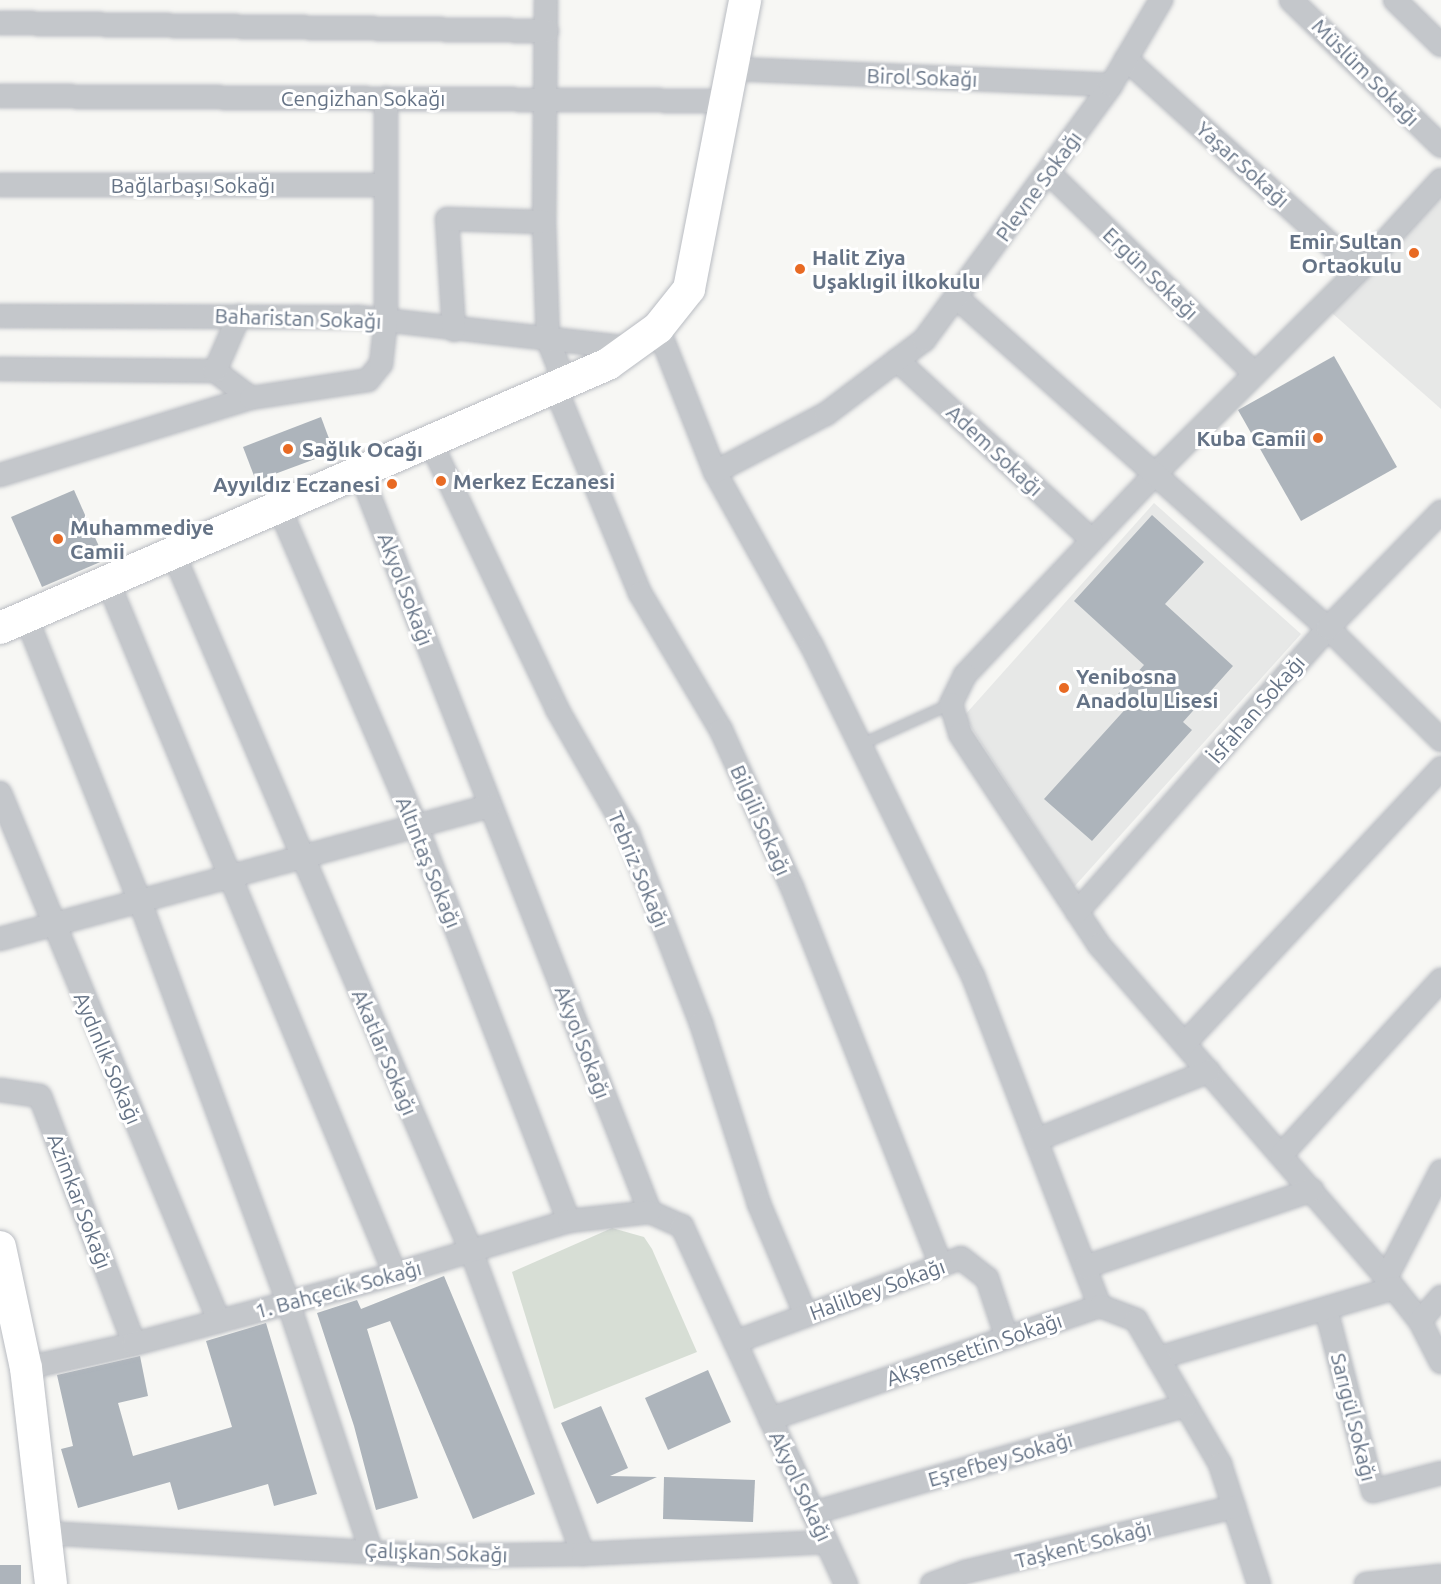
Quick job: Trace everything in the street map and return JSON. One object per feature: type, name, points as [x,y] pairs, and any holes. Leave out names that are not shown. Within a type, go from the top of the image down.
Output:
[{"type":"street","name":"Bilgili Sokağı","points":[[546,0],[544,222],[548,340],[560,385],[640,593],[721,730],[792,887],[941,1265]]},
{"type":"street","points":[[371,1550],[288,1302],[139,899],[13,623],[174,555],[608,364],[658,328],[689,289],[745,0]]},
{"type":"street","name":"Plevne Sokağı","points":[[716,472],[826,414],[924,340],[1111,85],[1161,0]]},
{"type":"street","name":"Müslüm Sokağı","points":[[1291,0],[1441,146]]},
{"type":"street","points":[[1395,0],[1441,45]]},
{"type":"street","points":[[0,22],[547,31]]},
{"type":"street","name":"Yaşar Sokağı","points":[[1126,59],[1359,270]]},
{"type":"street","name":"Birol Sokağı","points":[[732,69],[1111,85]]},
{"type":"street","name":"Cengizhan Sokağı","points":[[0,96],[726,100]]},
{"type":"street","points":[[0,475],[251,398],[368,380],[381,364],[386,320],[386,98]]},
{"type":"street","name":"Ergün Sokağı","points":[[1048,172],[1255,374]]},
{"type":"street","points":[[1441,180],[1359,270],[1155,474],[965,675],[951,704],[960,734],[1099,945],[1282,1154],[1390,1283],[1420,1321],[1441,1362]]},
{"type":"street","name":"Bağlarbaşı Sokağı","points":[[0,185],[386,185]]},
{"type":"street","points":[[454,330],[447,219],[544,222]]},
{"type":"street","points":[[956,297],[1328,628],[1441,740]]},
{"type":"street","name":"Baharistan Sokağı","points":[[0,316],[239,316],[386,320],[454,330],[630,348]]},
{"type":"street","points":[[215,370],[239,316]]},
{"type":"street","points":[[658,328],[716,472],[812,646],[973,976],[1100,1306],[1136,1320],[1220,1464],[1258,1584]]},
{"type":"street","name":"Adem Sokağı","points":[[897,360],[1092,540]]},
{"type":"street","points":[[0,369],[215,370],[251,398]]},
{"type":"street","name":"Tebriz Sokağı","points":[[430,441],[552,699],[628,833],[701,1023],[759,1204],[806,1315]]},
{"type":"street","name":"Akyol Sokağı","points":[[360,472],[650,1212],[682,1226],[846,1584]]},
{"type":"street","name":"Altıntaş Sokağı","points":[[279,507],[416,825],[570,1221]]},
{"type":"street","name":"İsfahan Sokağı","points":[[1077,912],[1328,628],[1441,512]]},
{"type":"street","name":"Akatlar Sokağı","points":[[174,555],[472,1253],[584,1554]]},
{"type":"street","points":[[108,582],[395,1274]]},
{"type":"street","points":[[1185,1043],[1441,768]]},
{"type":"street","name":"Aydınlık Sokağı","points":[[0,793],[51,923],[219,1321]]},
{"type":"street","points":[[0,939],[229,874],[490,806]]},
{"type":"street","points":[[1282,1154],[1441,980]]},
{"type":"street","points":[[1036,1140],[1209,1071]]},
{"type":"street","name":"Azimkar Sokağı","points":[[0,1090],[40,1096],[134,1344]]},
{"type":"street","points":[[1158,1358],[1326,1309],[1390,1283],[1441,1171]]},
{"type":"street","points":[[1084,1267],[1312,1190]]},
{"type":"street","name":"1. Bahçecik Sokağı","points":[[26,1368],[134,1344],[395,1274],[472,1253],[570,1221],[650,1212]]},
{"type":"street","points":[[0,1247],[10,1336],[26,1368],[51,1584]]},
{"type":"street","name":"Halilbey Sokağı","points":[[735,1342],[961,1258],[987,1278],[1007,1338]]},
{"type":"street","points":[[1420,1321],[1441,1298]]},
{"type":"street","name":"Akşemsettin Sokağı","points":[[771,1419],[1100,1306]]},
{"type":"street","name":"Sarıgül Sokağı","points":[[1326,1309],[1373,1491],[1441,1473]]},
{"type":"street","name":"Eşrefbey Sokağı","points":[[813,1513],[1186,1405]]},
{"type":"street","name":"Taşkent Sokağı","points":[[932,1584],[965,1572],[1234,1507]]},
{"type":"street","name":"Çalışkan Sokağı","points":[[46,1533],[371,1550],[438,1556],[584,1554],[827,1542]]},
{"type":"street","points":[[1366,1584],[1441,1576]]},
{"type":"lane","points":[[860,745],[951,704]]},
{"type":"shaded area","name":"Emir Sultan Ortaokulu","points":[[1441,194],[1441,409],[1332,313]]},
{"type":"shaded area","points":[[1154,503],[1301,634],[1074,887],[964,716]]},
{"type":"shaded area","points":[[612,1228],[644,1237],[652,1249],[697,1352],[554,1409],[512,1272]]},
{"type":"building","name":"Kuba Camii","points":[[1334,356],[1397,467],[1301,521],[1238,410]]},
{"type":"building","name":"Sağlık Ocağı","points":[[321,417],[334,452],[256,481],[243,447]]},
{"type":"building","name":"Muhammediye Camii","points":[[74,490],[105,560],[42,587],[11,517]]},
{"type":"building","points":[[1152,515],[1204,562],[1165,604],[1233,666],[1183,722],[1192,730],[1092,841],[1044,799],[1130,704],[1118,694],[1144,665],[1074,601]]},
{"type":"building","points":[[444,1276],[535,1494],[473,1519],[390,1321],[367,1329],[418,1498],[376,1510],[354,1426],[317,1313],[357,1300],[361,1309]]},
{"type":"building","points":[[266,1323],[317,1494],[274,1506],[268,1484],[178,1510],[170,1482],[78,1508],[61,1449],[73,1446],[57,1375],[140,1356],[148,1396],[118,1403],[133,1456],[232,1427],[206,1341]]},
{"type":"building","points":[[708,1370],[731,1422],[668,1450],[645,1398]]},
{"type":"building","points":[[601,1406],[628,1468],[610,1476],[657,1477],[597,1504],[561,1423]]},
{"type":"building","points":[[664,1477],[755,1480],[753,1522],[663,1519]]},
{"type":"building","points":[[0,1565],[21,1565],[21,1584],[0,1584]]},
{"type":"place","name":"Emir Sultan Ortaokulu","points":[[1414,253]]},
{"type":"place","name":"Halit Ziya Uşaklıgil İlkokulu","points":[[800,269]]},
{"type":"place","name":"Kuba Camii","points":[[1318,438]]},
{"type":"place","name":"Sağlık Ocağı","points":[[288,449]]},
{"type":"place","name":"Merkez Eczanesi","points":[[441,481]]},
{"type":"place","name":"Ayyıldız Eczanesi","points":[[392,484]]},
{"type":"place","name":"Muhammediye Camii","points":[[58,539]]},
{"type":"place","name":"Yenibosna Anadolu Lisesi","points":[[1064,688]]}]
